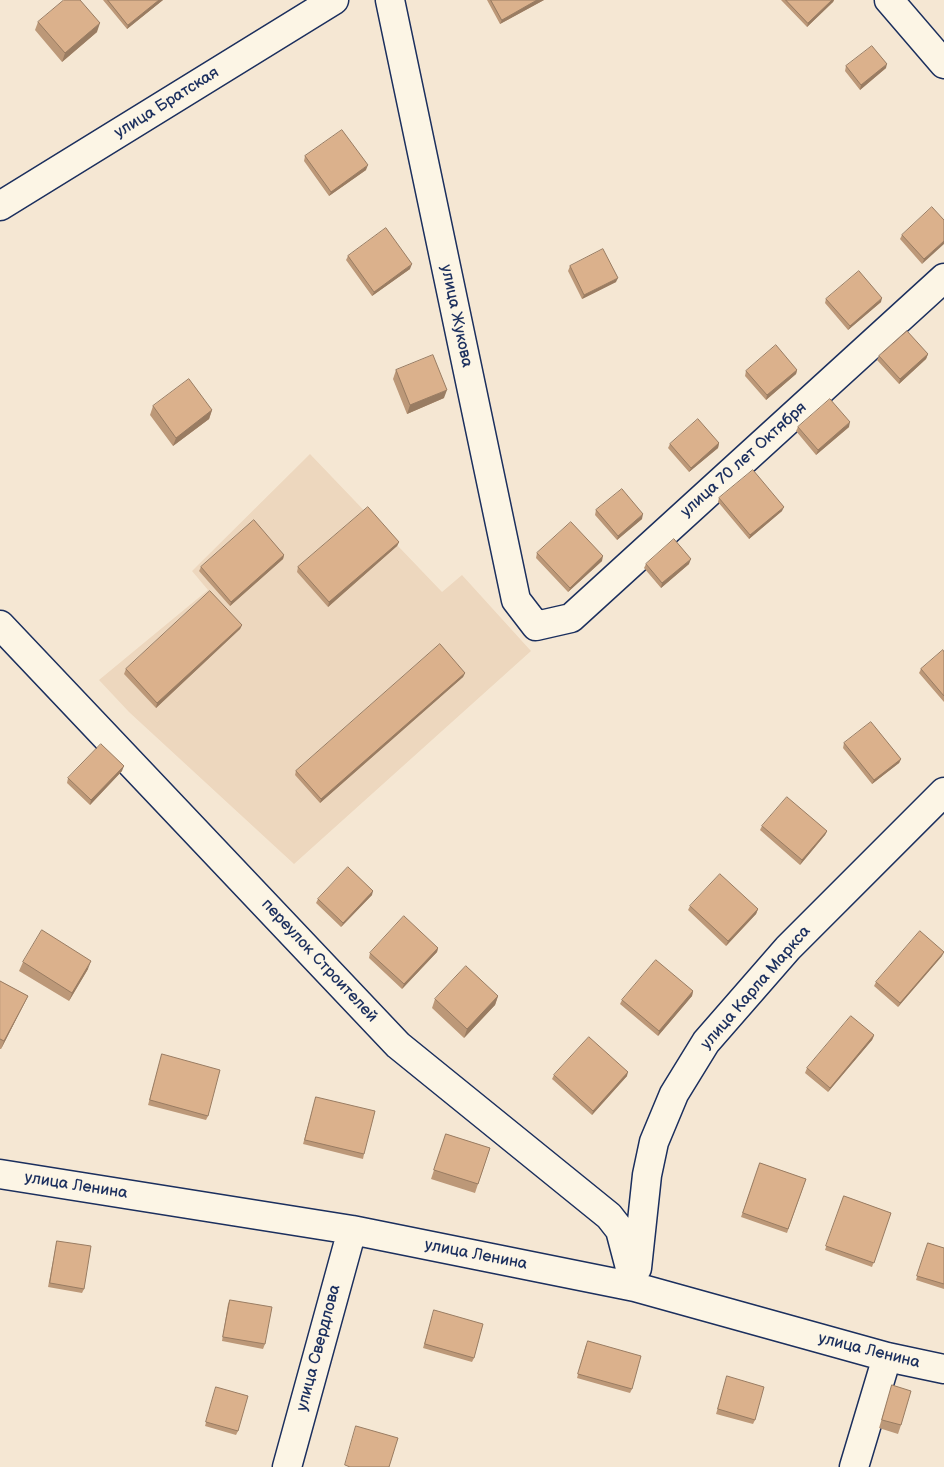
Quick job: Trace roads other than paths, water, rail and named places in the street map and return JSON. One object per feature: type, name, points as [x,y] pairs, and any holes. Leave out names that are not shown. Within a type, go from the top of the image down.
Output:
[{"type":"street","name":"улица Братская","points":[[0,206],[334,0]]},
{"type":"street","name":"улица Жукова","points":[[390,0],[516,600],[536,626]]},
{"type":"street","points":[[889,0],[944,64]]},
{"type":"street","name":"улица 70 лет Октября","points":[[536,626],[571,618],[944,278]]},
{"type":"street","name":"переулок Строителей","points":[[0,625],[398,1045],[609,1216],[620,1230],[635,1287]]},
{"type":"street","name":"улица Карла Маркса","points":[[635,1287],[641,1221],[654,1142],[678,1086],[706,1042],[788,948],[944,792]]},
{"type":"street","name":"улица Ленина","points":[[0,1174],[352,1230],[635,1287],[887,1357],[944,1369]]},
{"type":"street","name":"улица Свердлова","points":[[287,1467],[352,1230]]},
{"type":"street","points":[[854,1467],[887,1357]]}]
